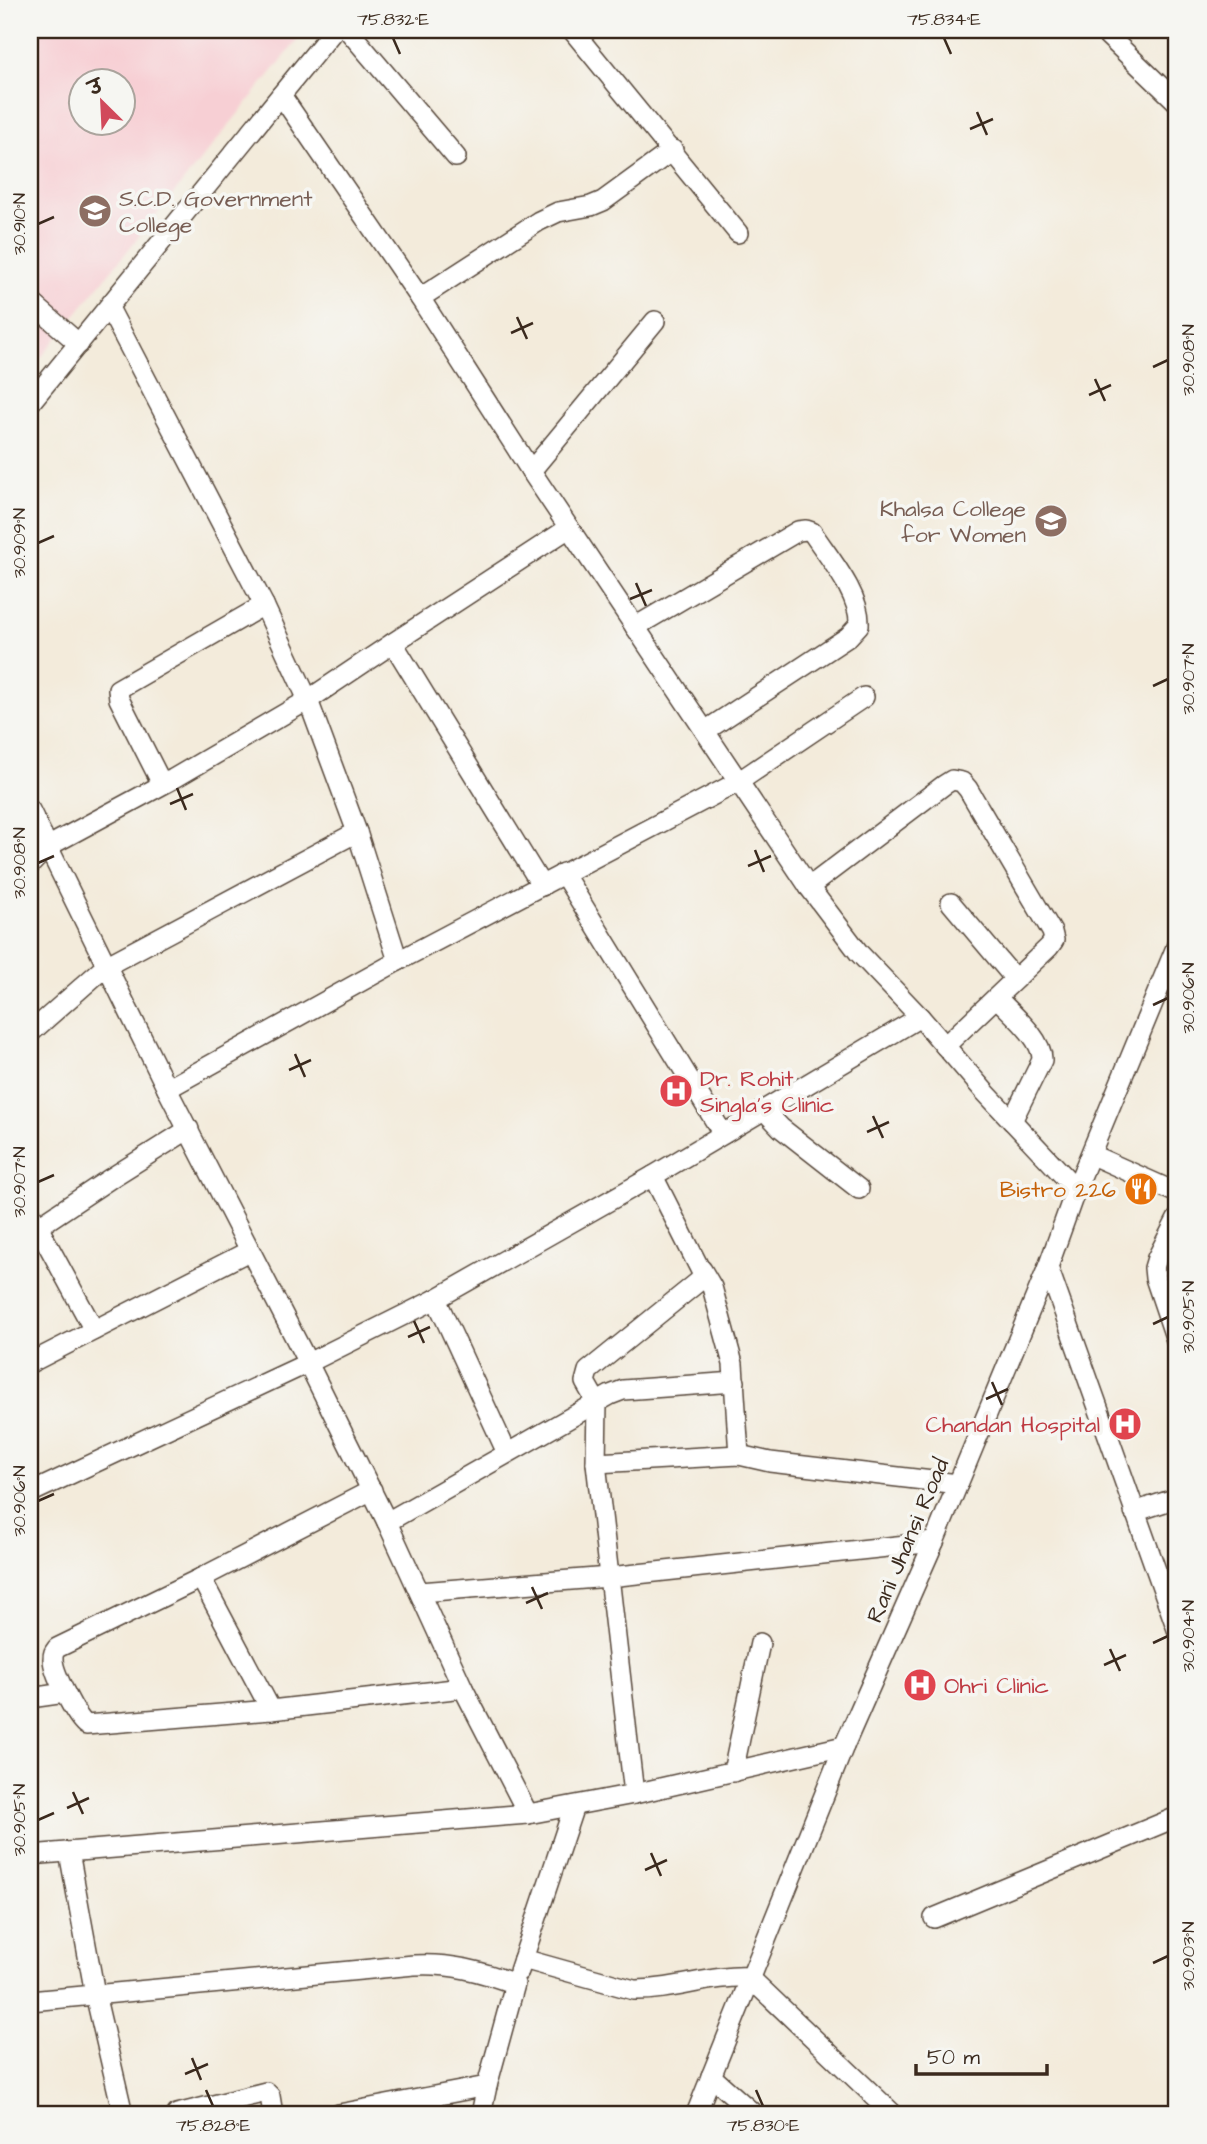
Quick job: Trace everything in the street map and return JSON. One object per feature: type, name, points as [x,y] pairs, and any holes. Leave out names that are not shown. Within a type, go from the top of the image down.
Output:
[{"type":"street","points":[[30,404],[334,30]]},
{"type":"street","points":[[348,30],[456,157]]},
{"type":"street","points":[[572,30],[673,150],[738,233]]},
{"type":"street","points":[[1101,30],[1177,102]]},
{"type":"street","points":[[281,95],[420,298],[531,471],[808,887],[859,953],[1076,1189]]},
{"type":"street","points":[[420,298],[539,221],[558,212],[603,201],[673,150]]},
{"type":"street","points":[[30,301],[79,344]]},
{"type":"street","points":[[109,308],[264,605],[308,701],[358,832],[398,961]]},
{"type":"street","points":[[531,471],[655,321]]},
{"type":"street","points":[[30,865],[47,847],[308,701],[569,528]]},
{"type":"street","points":[[635,627],[798,531],[812,532],[855,599],[860,614],[859,625],[848,637],[705,731]]},
{"type":"street","points":[[162,784],[119,699],[118,689],[264,605]]},
{"type":"street","points":[[393,643],[542,886]]},
{"type":"street","points":[[167,1089],[398,961],[738,782],[864,697]]},
{"type":"street","points":[[808,887],[944,785],[952,780],[962,782],[1052,932],[1054,940],[945,1046]]},
{"type":"street","points":[[30,810],[167,1089],[372,1490],[463,1688],[528,1814]]},
{"type":"street","points":[[30,1033],[106,966],[358,832]]},
{"type":"street","points":[[564,873],[723,1134]]},
{"type":"street","points":[[951,903],[1015,979]]},
{"type":"street","name":"Rani Jhansi Road","points":[[696,2114],[844,1746],[934,1542],[1048,1267],[1076,1189],[1177,944]]},
{"type":"street","points":[[996,998],[1036,1041],[1042,1053],[1042,1060],[1012,1121]]},
{"type":"street","points":[[30,1493],[309,1363],[436,1299],[653,1176],[920,1017]]},
{"type":"street","points":[[764,1110],[781,1128],[859,1189]]},
{"type":"street","points":[[94,1330],[32,1223],[111,1178],[188,1129]]},
{"type":"street","points":[[1091,1155],[1177,1193]]},
{"type":"street","points":[[653,1176],[712,1287],[733,1364],[739,1455]]},
{"type":"street","points":[[1177,1219],[1154,1268],[1177,1343]]},
{"type":"street","points":[[30,1363],[249,1251]]},
{"type":"street","points":[[1048,1267],[1177,1629]]},
{"type":"street","points":[[634,1794],[596,1463],[597,1403],[585,1382],[588,1371],[698,1282],[703,1275],[702,1270]]},
{"type":"street","points":[[436,1299],[507,1453]]},
{"type":"street","points":[[387,1522],[610,1395],[623,1390],[735,1382]]},
{"type":"street","points":[[596,1463],[739,1455],[770,1462],[958,1484]]},
{"type":"street","points":[[372,1490],[57,1648],[53,1660],[65,1693],[80,1720],[86,1725],[271,1710],[463,1688]]},
{"type":"street","points":[[1134,1512],[1177,1498]]},
{"type":"street","points":[[420,1592],[609,1577],[934,1542]]},
{"type":"street","points":[[201,1578],[271,1710]]},
{"type":"street","points":[[733,1772],[760,1643]]},
{"type":"street","points":[[30,1698],[65,1693]]},
{"type":"street","points":[[30,1855],[528,1814],[574,1807],[844,1746]]},
{"type":"street","points":[[481,2114],[486,2086],[515,1984],[574,1807]]},
{"type":"street","points":[[934,1918],[1177,1817]]},
{"type":"street","points":[[69,1852],[95,1994],[123,2114]]},
{"type":"street","points":[[523,1959],[634,1990],[722,1977],[750,1977],[892,2114]]},
{"type":"street","points":[[30,2001],[432,1964],[482,1972],[515,1984]]},
{"type":"street","points":[[711,2076],[754,2114]]},
{"type":"street","points":[[339,2114],[486,2086]]},
{"type":"street","points":[[177,2114],[266,2092],[270,2096],[273,2114]]},
{"type":"shaded area","name":"S.C.D. Government College","points":[[30,30],[306,30],[30,371]]},
{"type":"place","name":"S.C.D. Government College","points":[[95,211]]},
{"type":"place","name":"Khalsa College for Women","points":[[1051,521]]},
{"type":"place","name":"Dr. Rohit Singla's Clinic","points":[[676,1091]]},
{"type":"place","name":"Bistro 226","points":[[1141,1189]]},
{"type":"place","name":"Chandan Hospital","points":[[1125,1424]]},
{"type":"place","name":"Ohri Clinic","points":[[920,1685]]}]
